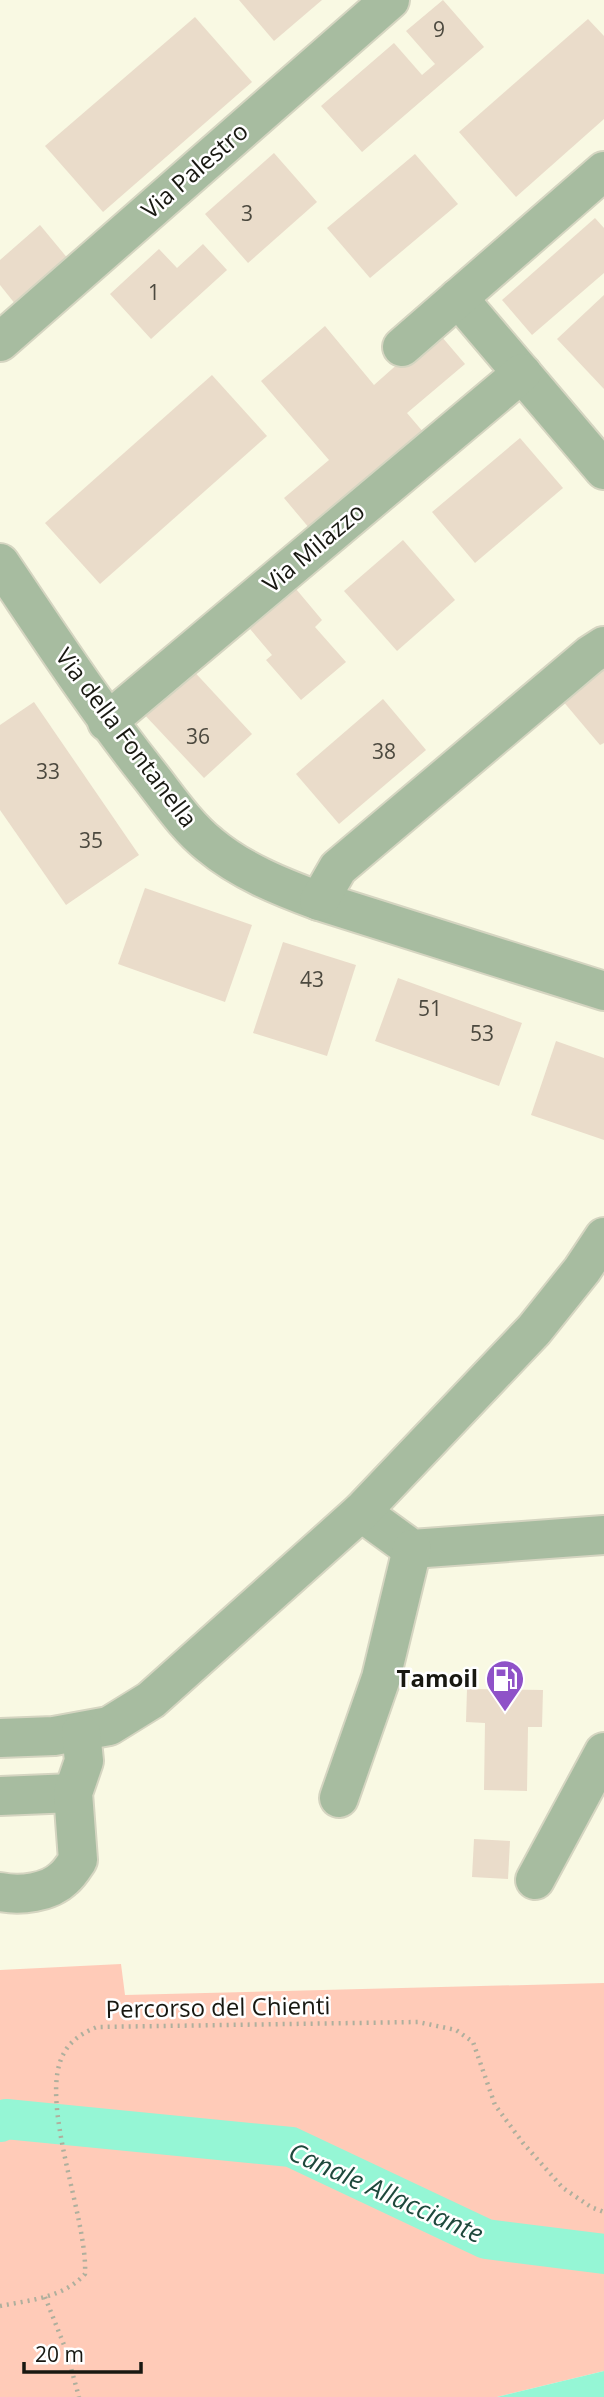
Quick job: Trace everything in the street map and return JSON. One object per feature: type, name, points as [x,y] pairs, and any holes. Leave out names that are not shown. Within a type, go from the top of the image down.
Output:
[{"type":"street","name":"Via Palestro","points":[[0,342],[390,0]]},
{"type":"street","points":[[402,347],[604,171]]},
{"type":"street","points":[[458,298],[604,470]]},
{"type":"street","name":"Via Milazzo","points":[[107,722],[522,373]]},
{"type":"street","name":"Via della Fontanella","points":[[0,563],[107,722],[180,814],[209,845],[272,882],[318,901],[604,991]]},
{"type":"street","points":[[318,901],[338,868],[604,646]]},
{"type":"street","points":[[0,1738],[54,1736],[109,1726],[151,1700],[361,1512],[534,1331],[604,1237]]},
{"type":"street","points":[[361,1512],[412,1549],[604,1535]]},
{"type":"street","points":[[339,1798],[382,1678],[412,1549]]},
{"type":"street","points":[[0,1892],[14,1895],[46,1889],[63,1880],[78,1860],[73,1793],[84,1761],[81,1732]]},
{"type":"street","points":[[535,1880],[604,1752]]},
{"type":"street","points":[[0,1796],[73,1793]]},
{"type":"path","name":"Percorso del Chienti","points":[[0,2306],[44,2297],[74,2286],[85,2274],[84,2248],[67,2169],[57,2102],[59,2064],[65,2051],[84,2032],[97,2027],[418,2022],[456,2030],[473,2042],[495,2105],[523,2143],[563,2188],[591,2207],[604,2212]]},
{"type":"path","points":[[44,2297],[66,2350],[79,2397]]},
{"type":"shaded area","points":[[121,1964],[125,1995],[604,1983],[604,2371],[497,2397],[0,2397],[0,1970]]},
{"type":"shaded area","points":[[604,2371],[604,2397],[497,2397]]},
{"type":"building","points":[[239,0],[322,0],[274,41]]},
{"type":"building","points":[[443,0],[484,47],[362,152],[321,106],[394,43],[422,75],[435,64],[406,31]]},
{"type":"building","points":[[195,17],[252,82],[103,212],[45,146]]},
{"type":"building","points":[[588,19],[604,36],[604,119],[516,197],[459,132]]},
{"type":"building","points":[[274,153],[317,202],[248,263],[205,214]]},
{"type":"building","points":[[415,154],[458,204],[370,278],[327,228]]},
{"type":"building","points":[[595,218],[604,228],[604,273],[532,335],[502,300]]},
{"type":"building","points":[[40,225],[69,260],[16,305],[0,285],[0,260]]},
{"type":"building","points":[[203,244],[227,270],[151,339],[110,294],[159,249],[177,268]]},
{"type":"building","points":[[604,295],[604,389],[557,339]]},
{"type":"building","points":[[325,326],[374,385],[436,330],[465,364],[407,413],[424,433],[310,529],[284,498],[329,460],[261,381]]},
{"type":"building","points":[[212,375],[267,436],[100,584],[45,523]]},
{"type":"building","points":[[520,438],[563,488],[475,563],[432,512]]},
{"type":"building","points":[[403,540],[455,600],[397,651],[344,591]]},
{"type":"building","points":[[291,583],[322,620],[315,627],[346,662],[301,700],[266,660],[272,655],[245,623]]},
{"type":"building","points":[[604,665],[604,743],[600,745],[562,700]]},
{"type":"building","points":[[189,666],[252,734],[204,778],[141,711]]},
{"type":"building","points":[[383,699],[426,750],[339,824],[296,774]]},
{"type":"building","points":[[34,702],[139,855],[66,905],[0,810],[0,725]]},
{"type":"building","points":[[145,888],[252,925],[225,1002],[118,964]]},
{"type":"building","points":[[283,942],[356,965],[327,1056],[253,1033]]},
{"type":"building","points":[[398,978],[522,1023],[499,1086],[375,1041]]},
{"type":"building","points":[[556,1041],[604,1058],[604,1140],[531,1115]]},
{"type":"building","points":[[467,1689],[543,1690],[542,1727],[528,1727],[527,1791],[484,1790],[485,1723],[466,1722]]},
{"type":"building","points":[[474,1839],[510,1841],[508,1879],[472,1877]]},
{"type":"waterway","name":"Canale Allacciante","points":[[0,2122],[6,2119],[291,2147],[486,2239],[604,2254]]},
{"type":"place","name":"Tamoil","points":[[505,1713]]}]
